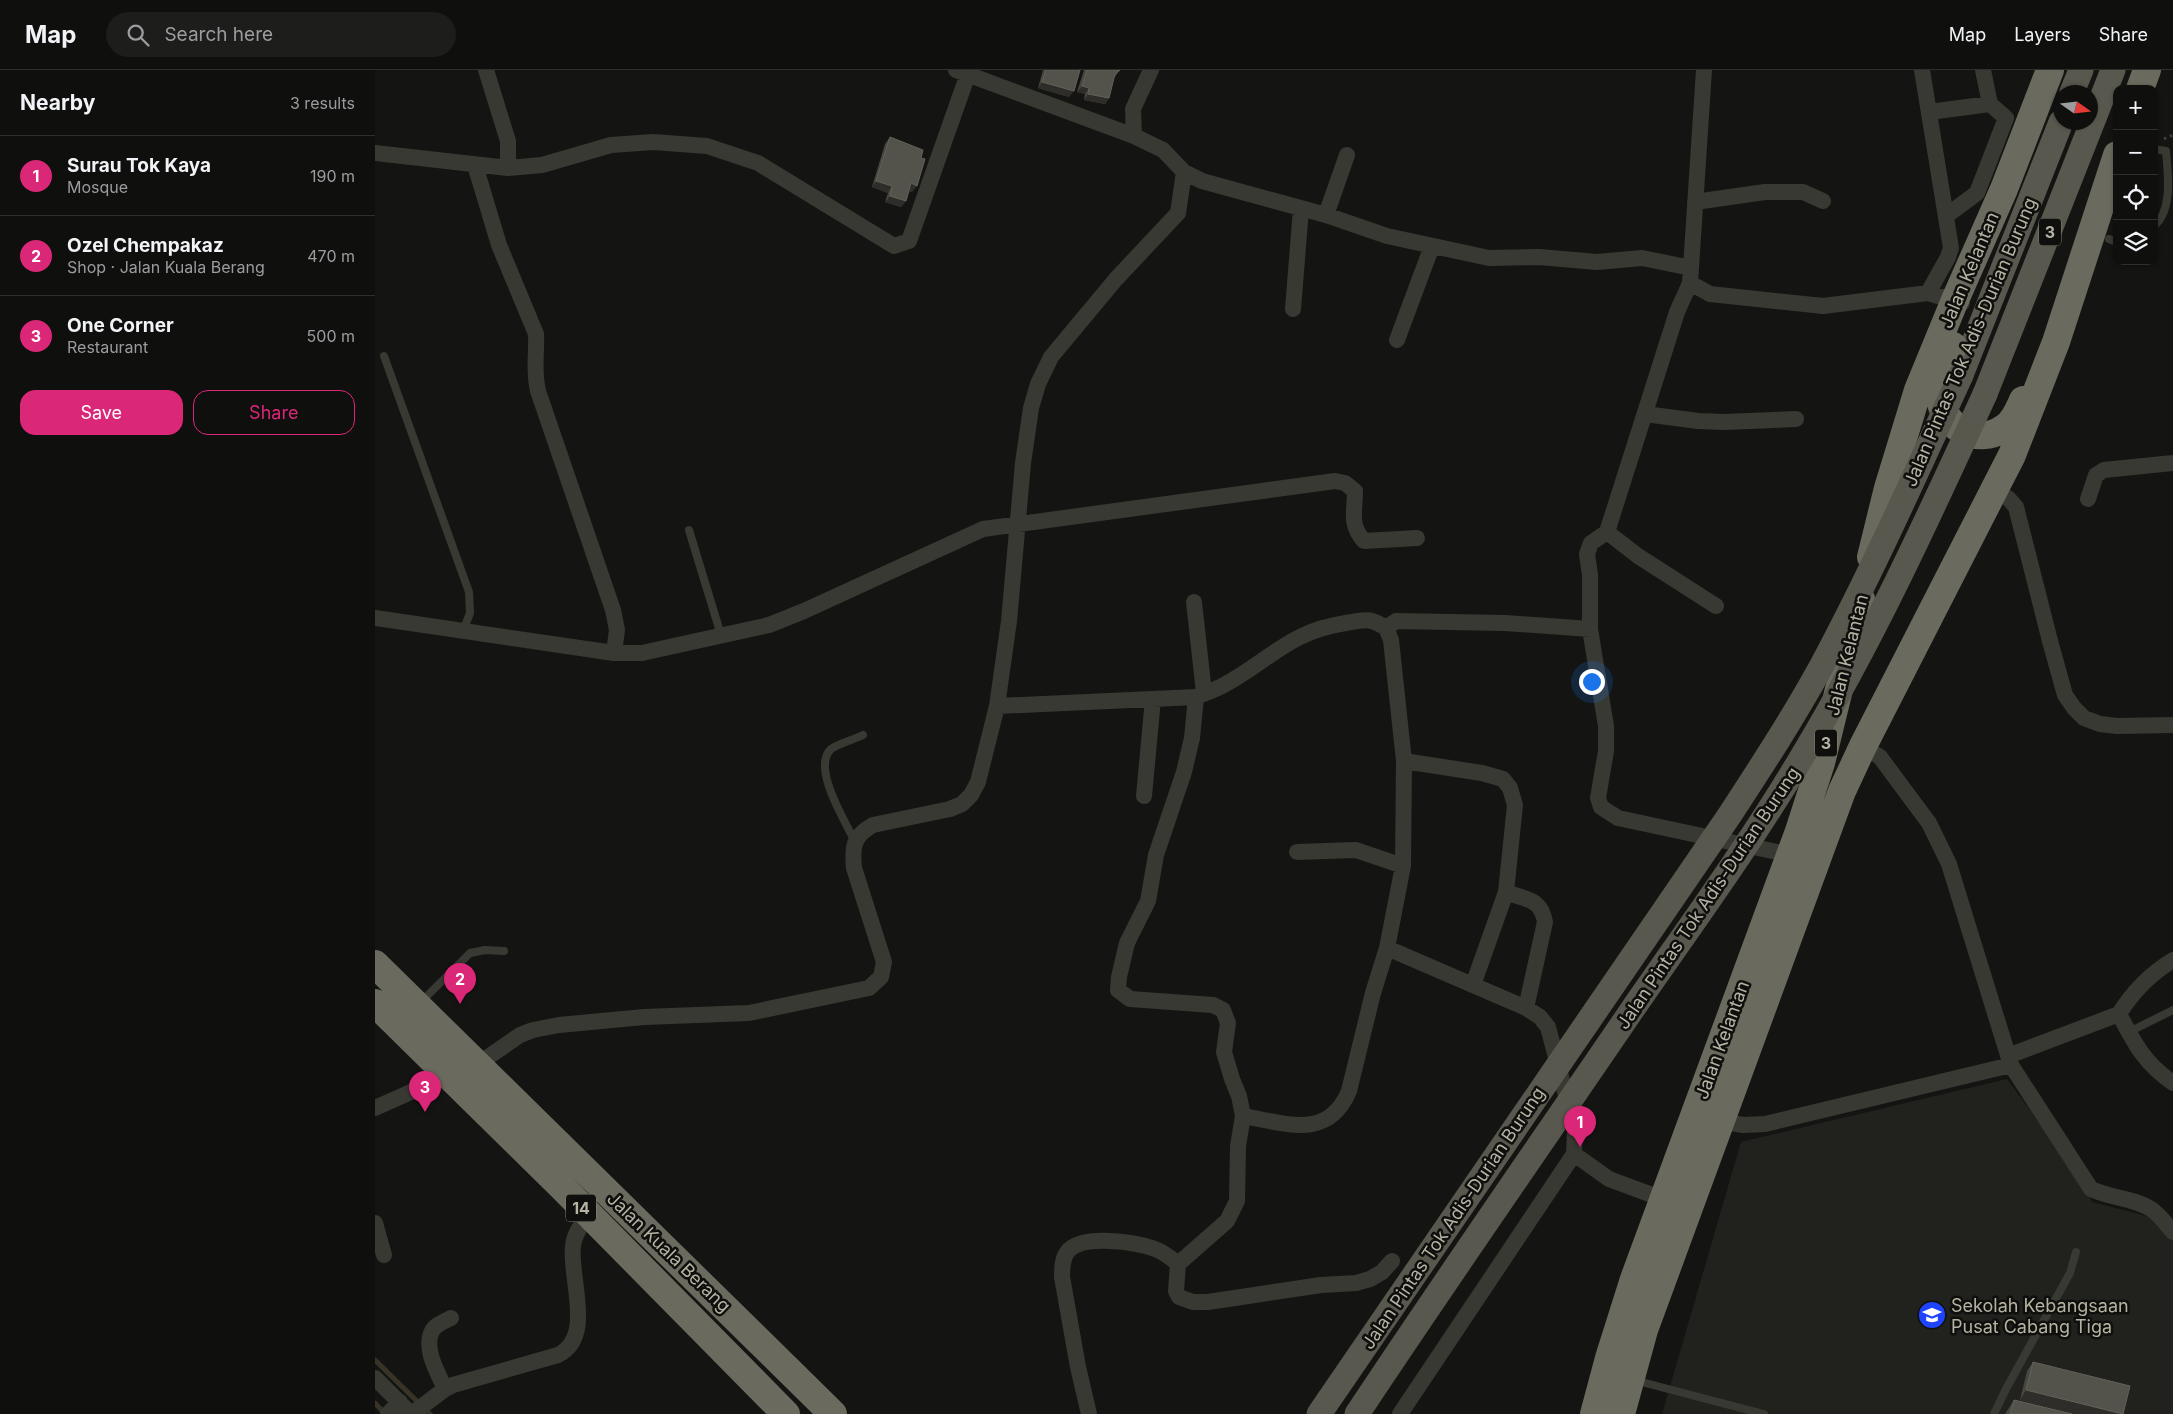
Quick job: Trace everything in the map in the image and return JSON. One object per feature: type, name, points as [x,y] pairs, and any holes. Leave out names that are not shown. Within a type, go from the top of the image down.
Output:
[{"type":"highway","name":"Jalan Kelantan","points":[[1594,1414],[1620,1323],[1663,1199],[1791,855],[1821,763],[1888,488],[1918,390],[1961,302],[2050,70]]},
{"type":"highway","points":[[2141,85],[2147,70]]},
{"type":"highway","name":"Jalan Kelantan","points":[[1621,1414],[1644,1330],[1843,791],[1863,746],[2027,421],[2085,256],[2113,168]]},
{"type":"highway","points":[[1961,302],[1942,380],[1940,393],[1942,406],[1947,418],[1956,427],[1968,434],[1980,436],[1993,434],[2013,420],[2019,409],[2085,256]]},
{"type":"highway","name":"Jalan Kuala Berang","points":[[375,964],[833,1414]]},
{"type":"highway","name":"Jalan Kuala Berang","points":[[375,1003],[785,1413]]},
{"type":"highway","points":[[582,1208],[595,1199],[598,1190],[594,1178]]},
{"type":"highway","points":[[729,1311],[725,1326],[727,1340],[785,1413]]},
{"type":"main road","points":[[2075,85],[2081,70]]},
{"type":"main road","name":"Jalan Pintas Tok Adis-Durian Burung","points":[[1357,1414],[1753,834],[1803,756],[1844,685],[1914,548],[1985,394],[2113,70]]},
{"type":"main road","name":"Jalan Pintas Tok Adis-Durian Burung","points":[[1319,1414],[1729,816],[1779,738],[1821,667],[1888,534],[1961,375],[2058,130]]},
{"type":"street","points":[[486,70],[508,141],[508,168]]},
{"type":"street","points":[[1134,136],[1133,109],[1151,70]]},
{"type":"street","points":[[1704,70],[1690,275],[1607,532],[1591,543],[1587,554],[1590,575],[1590,629],[1605,726],[1606,751],[1599,798],[1601,807],[1618,818],[1791,855]]},
{"type":"street","points":[[1922,70],[1951,248],[1949,257],[1928,292]]},
{"type":"street","points":[[1946,216],[1977,193],[2006,118],[1990,104],[1983,70]]},
{"type":"street","points":[[375,153],[508,168],[542,165],[611,145],[653,142],[707,146],[758,163],[894,246],[909,241],[962,72],[1134,136],[1163,150],[1184,172],[1202,181],[1326,215],[1387,236],[1489,258],[1539,257],[1597,262],[1642,258],[1690,275],[1710,294],[1823,306],[1928,292],[1961,302]]},
{"type":"street","points":[[1929,112],[1990,104]]},
{"type":"street","points":[[1326,215],[1347,154]]},
{"type":"street","points":[[475,165],[499,245],[535,334],[534,366],[538,391],[613,610],[617,630],[614,653]]},
{"type":"street","points":[[478,1064],[520,1035],[559,1024],[644,1016],[749,1013],[869,988],[881,977],[884,962],[854,868],[855,842],[862,831],[873,825],[950,809],[962,804],[971,795],[978,782],[997,706],[1009,621],[1016,525],[1031,408],[1038,384],[1051,357],[1116,279],[1178,213],[1184,172]]},
{"type":"street","points":[[1695,202],[1765,192],[1803,192],[1823,201]]},
{"type":"street","points":[[1293,310],[1301,209]]},
{"type":"street","points":[[1397,340],[1432,246]]},
{"type":"street","points":[[1645,414],[1698,421],[1796,419]]},
{"type":"street","points":[[2088,499],[2096,475],[2104,470],[2173,463]]},
{"type":"street","points":[[375,618],[614,653],[642,652],[769,625],[805,611],[983,530],[1335,481],[1345,483],[1355,491],[1353,521],[1356,532],[1364,541],[1417,538]]},
{"type":"street","points":[[1994,489],[2009,499],[2016,507],[2065,695],[2074,708],[2084,718],[2100,724],[2117,726],[2173,725]]},
{"type":"street","points":[[1607,532],[1638,556],[1716,606]]},
{"type":"street","points":[[1193,602],[1200,695],[1192,738],[1184,772],[1156,855],[1148,901],[1127,943],[1118,990],[1130,999],[1213,1005],[1223,1010],[1228,1023],[1224,1052],[1239,1096],[1243,1116],[1238,1146],[1237,1201],[1227,1221],[1178,1264],[1176,1291],[1179,1297],[1193,1302],[1208,1302],[1321,1284],[1356,1283],[1370,1279],[1382,1272],[1392,1261]]},
{"type":"street","points":[[997,706],[1200,695],[1224,685],[1287,642],[1308,632],[1329,625],[1372,619],[1386,628],[1391,640],[1404,761],[1403,866],[1387,948],[1373,993],[1349,1091],[1343,1104],[1334,1116],[1320,1123],[1305,1125],[1243,1116]]},
{"type":"street","points":[[1386,628],[1396,621],[1505,623],[1590,629]]},
{"type":"street","points":[[1144,796],[1153,699]]},
{"type":"street","points":[[1863,746],[1880,757],[1929,823],[1940,841],[1949,864],[2010,1061],[2091,1189],[2103,1195],[2141,1204],[2151,1209],[2173,1232]]},
{"type":"street","points":[[1404,761],[1483,773],[1503,779],[1510,788],[1515,805],[1506,892],[1473,985]]},
{"type":"street","points":[[1297,852],[1356,850],[1403,866]]},
{"type":"street","points":[[1506,892],[1537,903],[1543,910],[1545,922],[1526,1008]]},
{"type":"street","points":[[1387,948],[1526,1008],[1540,1017],[1548,1027],[1575,1130],[1574,1154],[1400,1414]]},
{"type":"street","points":[[1720,1121],[1743,1125],[1765,1124],[2010,1061],[2119,1014],[2138,988],[2151,975],[2173,960]]},
{"type":"street","points":[[2119,1014],[2143,1057],[2151,1066],[2173,1083]]},
{"type":"street","points":[[375,1108],[449,1075]]},
{"type":"street","points":[[1574,1154],[1609,1179],[1663,1199]]},
{"type":"street","points":[[375,1378],[404,1410],[432,1399],[445,1389],[558,1355],[571,1346],[576,1332],[578,1310],[572,1259],[573,1244],[582,1208]]},
{"type":"street","points":[[375,1223],[384,1255]]},
{"type":"street","points":[[1089,1414],[1078,1367],[1062,1277],[1062,1268],[1068,1252],[1075,1246],[1085,1243],[1111,1241],[1156,1250],[1167,1255],[1178,1264]]},
{"type":"street","points":[[445,1389],[433,1360],[430,1350],[430,1339],[431,1332],[436,1326],[451,1318]]},
{"type":"lane","points":[[2158,150],[2166,151],[2170,184],[2167,209],[2161,222],[2158,224]]},
{"type":"lane","points":[[384,356],[469,592],[469,613],[463,630]]},
{"type":"lane","points":[[689,530],[721,636]]},
{"type":"lane","points":[[855,842],[830,790],[825,776],[825,760],[831,749],[863,735]]},
{"type":"lane","points":[[417,1006],[469,953],[485,950],[504,951]]},
{"type":"lane","points":[[2129,1032],[2173,1010]]},
{"type":"lane","points":[[1994,1414],[2070,1273],[2076,1252]]},
{"type":"lane","points":[[1630,1379],[1764,1414]]},
{"type":"shaded area","name":"Sekolah Kebangsaan Pusat Cabang Tiga","points":[[2007,1079],[2083,1182],[2092,1202],[2154,1218],[2173,1240],[2173,1414],[1662,1414],[1741,1142]]},
{"type":"building","points":[[1046,70],[1080,70],[1074,91],[1042,82]]},
{"type":"building","points":[[1087,70],[1120,70],[1115,74],[1109,98],[1088,94],[1089,88],[1082,86]]},
{"type":"building","points":[[890,137],[923,150],[921,158],[925,159],[917,186],[911,183],[906,201],[890,196],[892,186],[876,181]]},
{"type":"building","points":[[2033,1362],[2130,1386],[2123,1414],[2026,1390]]},
{"type":"building","points":[[2014,1400],[2072,1414],[2010,1414]]},
{"type":"waterway","points":[[375,1360],[430,1414]]},
{"type":"waterway","points":[[375,1403],[385,1414]]},
{"type":"place","name":"Ozel Chempakaz","points":[[460,1004]]},
{"type":"place","name":"One Corner","points":[[425,1112]]},
{"type":"place","name":"Surau Tok Kaya","points":[[1580,1147]]},
{"type":"place","name":"Sekolah Kebangsaan Pusat Cabang Tiga","points":[[1932,1315]]}]
